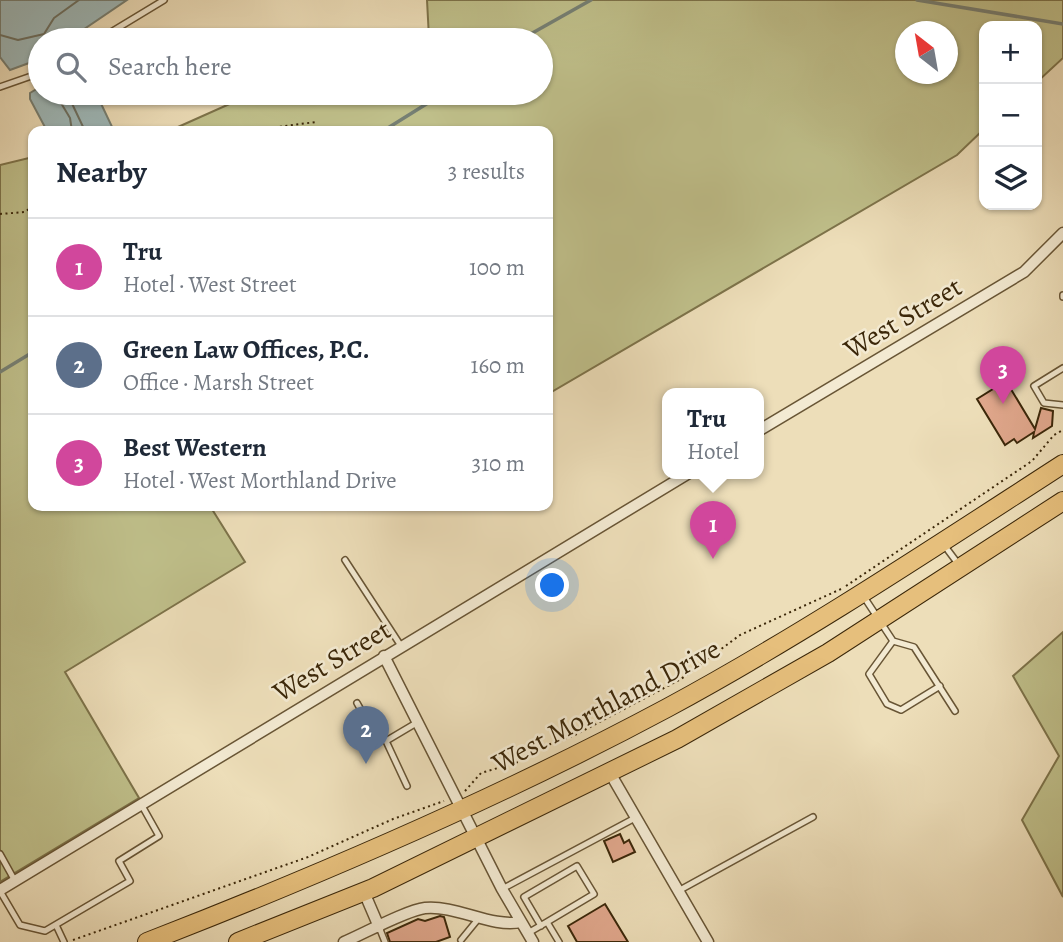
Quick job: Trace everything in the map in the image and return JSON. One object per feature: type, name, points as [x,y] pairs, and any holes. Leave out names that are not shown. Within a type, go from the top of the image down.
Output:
[{"type":"highway","name":"West Morthland Drive","points":[[147,942],[378,849],[459,803],[668,707],[862,594],[1063,464]]},
{"type":"highway","name":"West Morthland Drive","points":[[238,942],[364,892],[610,773],[748,699],[880,620],[1063,501]]},
{"type":"street","name":"West Street","points":[[764,427],[1024,272],[1063,233]]},
{"type":"street","name":"West Street","points":[[0,891],[679,479]]},
{"type":"street","points":[[384,656],[502,890],[531,938]]},
{"type":"street","points":[[610,773],[708,942]]},
{"type":"street","points":[[364,892],[379,927]]},
{"type":"street","points":[[344,942],[424,908],[480,916],[512,924],[521,922]]},
{"type":"lane","points":[[118,28],[164,0]]},
{"type":"lane","points":[[0,87],[28,77]]},
{"type":"lane","points":[[1063,368],[1034,386],[1045,403],[1063,405]]},
{"type":"lane","points":[[942,542],[960,568]]},
{"type":"lane","points":[[345,561],[401,646]]},
{"type":"lane","points":[[862,594],[893,641],[914,647],[955,711]]},
{"type":"lane","points":[[893,641],[869,674],[887,705],[901,710],[940,686]]},
{"type":"lane","points":[[357,703],[370,726],[386,741],[407,786]]},
{"type":"lane","points":[[386,741],[418,722]]},
{"type":"lane","points":[[0,891],[20,925],[45,931],[130,881],[119,861],[159,836],[141,804]]},
{"type":"lane","points":[[502,890],[636,817]]},
{"type":"lane","points":[[680,890],[813,817]]},
{"type":"lane","points":[[0,855],[15,881]]},
{"type":"lane","points":[[531,938],[544,924],[594,894],[577,866],[524,897],[544,924],[559,942]]},
{"type":"lane","points":[[459,941],[480,916]]},
{"type":"lane","points":[[56,925],[66,942]]},
{"type":"lane","points":[[379,927],[385,942]]},
{"type":"path","points":[[285,126],[316,122]]},
{"type":"path","points":[[0,214],[28,210]]},
{"type":"path","points":[[66,942],[308,857],[393,819],[459,803],[481,774],[525,760],[542,747],[573,736],[681,679],[740,635],[841,589],[1032,461],[1063,430]]},
{"type":"green space","points":[[427,0],[1063,0],[1063,58],[1042,77],[1042,21],[979,21],[979,134],[957,155],[553,391],[553,126],[180,126],[227,105],[553,105],[553,28],[428,28]]},
{"type":"green space","points":[[28,158],[28,511],[213,511],[245,562],[65,672],[139,798],[0,882],[0,165]]},
{"type":"green space","points":[[1063,632],[1063,897],[1022,820],[1059,756],[1013,676]]},
{"type":"water","points":[[0,0],[127,0],[86,28],[28,28],[28,63],[10,70],[0,57]]},
{"type":"water","points":[[33,105],[102,105],[112,126],[44,126]]},
{"type":"building","points":[[1006,381],[1035,429],[1041,408],[1053,411],[1052,426],[1033,438],[1034,432],[1017,443],[1014,439],[1005,445],[977,399]]},
{"type":"building","points":[[620,834],[624,843],[629,840],[635,852],[613,862],[604,841]]},
{"type":"building","points":[[605,904],[628,942],[577,942],[568,926]]},
{"type":"building","points":[[444,917],[450,937],[436,942],[390,942],[387,933],[418,919],[425,921]]},
{"type":"waterway","points":[[541,28],[591,0]]},
{"type":"waterway","points":[[917,0],[1063,24]]},
{"type":"waterway","points":[[391,126],[425,105]]},
{"type":"waterway","points":[[0,372],[28,355]]},
{"type":"place","name":"Best Western","points":[[1003,404]]},
{"type":"place","name":"Tru","points":[[713,559]]},
{"type":"place","name":"Green Law Offices, P.C.","points":[[366,764]]}]
